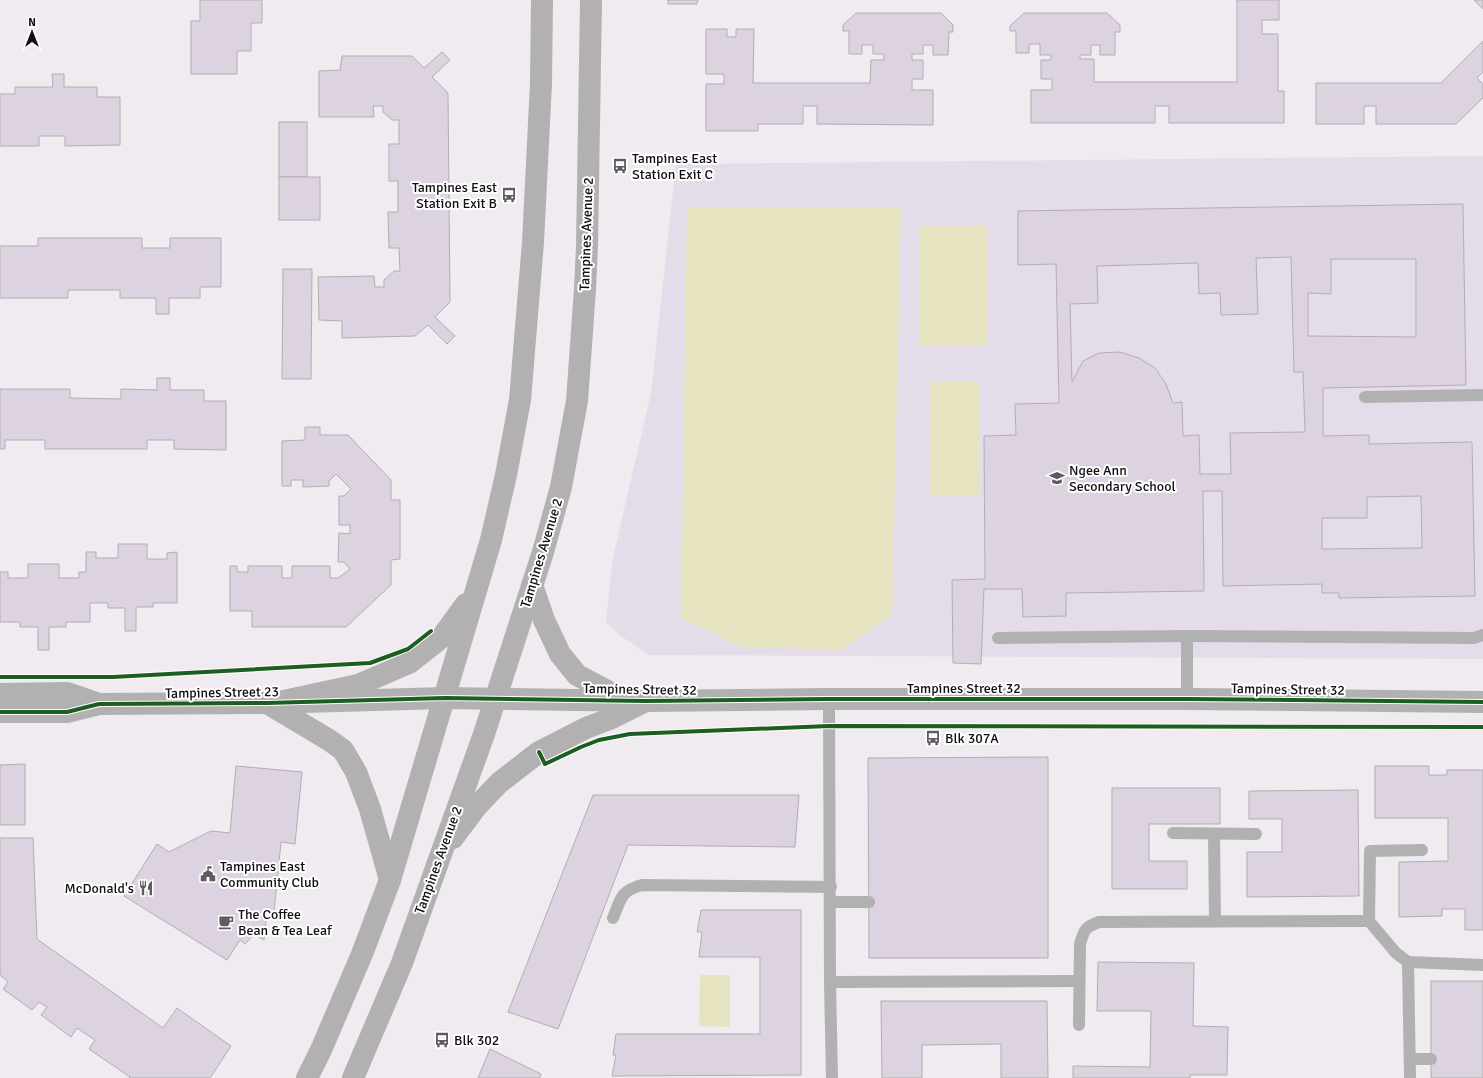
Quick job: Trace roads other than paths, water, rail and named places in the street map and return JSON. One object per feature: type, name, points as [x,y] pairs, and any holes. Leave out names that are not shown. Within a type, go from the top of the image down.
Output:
[{"type":"main road","points":[[307,1078],[321,1050],[362,954],[390,880],[445,698],[490,540],[506,475],[520,400],[533,242],[542,83],[542,0]]},
{"type":"main road","name":"Tampines Avenue 2","points":[[353,1078],[402,963],[496,698],[532,586],[561,487],[577,401],[587,247],[591,0]]},
{"type":"main road","points":[[532,586],[554,643],[560,654],[577,675],[636,701]]},
{"type":"main road","points":[[273,703],[358,685],[409,663],[442,636],[475,591]]},
{"type":"main road","points":[[440,855],[477,806],[499,783],[538,752],[586,728],[612,718],[636,701]]},
{"type":"main road","points":[[273,703],[343,750],[356,772],[370,809],[390,880]]},
{"type":"street","name":"Tampines Street 23","points":[[0,694],[67,693],[98,704]]},
{"type":"street","name":"Tampines Street 32","points":[[445,698],[636,701],[829,699],[1187,699],[1483,702]]},
{"type":"street","name":"Tampines Street 23","points":[[0,712],[67,712],[98,704],[273,703],[445,698]]},
{"type":"lane","points":[[1365,397],[1483,395]]},
{"type":"lane","points":[[998,638],[1187,636],[1474,638],[1483,635]]},
{"type":"lane","points":[[1187,636],[1187,699]]},
{"type":"lane","points":[[829,699],[831,887],[830,982],[832,1078]]},
{"type":"lane","points":[[1173,833],[1256,834]]},
{"type":"lane","points":[[1214,834],[1215,921]]},
{"type":"lane","points":[[1422,850],[1370,851],[1369,921],[1396,953],[1408,962],[1483,965]]},
{"type":"lane","points":[[613,918],[624,892],[632,888],[642,886],[831,887]]},
{"type":"lane","points":[[831,902],[868,902]]},
{"type":"lane","points":[[1079,1025],[1080,944],[1083,932],[1088,926],[1099,922],[1369,921]]},
{"type":"lane","points":[[1408,962],[1410,1078]]},
{"type":"lane","points":[[830,982],[1079,981]]},
{"type":"lane","points":[[1410,1059],[1431,1058]]},
{"type":"place","name":"Tampines East Station Exit C","points":[[620,166]]},
{"type":"place","name":"Tampines East Station Exit B","points":[[509,195]]},
{"type":"place","name":"Ngee Ann Secondary School","points":[[1057,478]]},
{"type":"place","name":"Blk 307A","points":[[933,738]]},
{"type":"place","name":"Tampines East Community Club","points":[[208,874]]},
{"type":"place","name":"McDonald's","points":[[146,888]]},
{"type":"place","name":"The Coffee Bean & Tea Leaf","points":[[226,922]]},
{"type":"place","name":"Blk 302","points":[[442,1040]]}]
